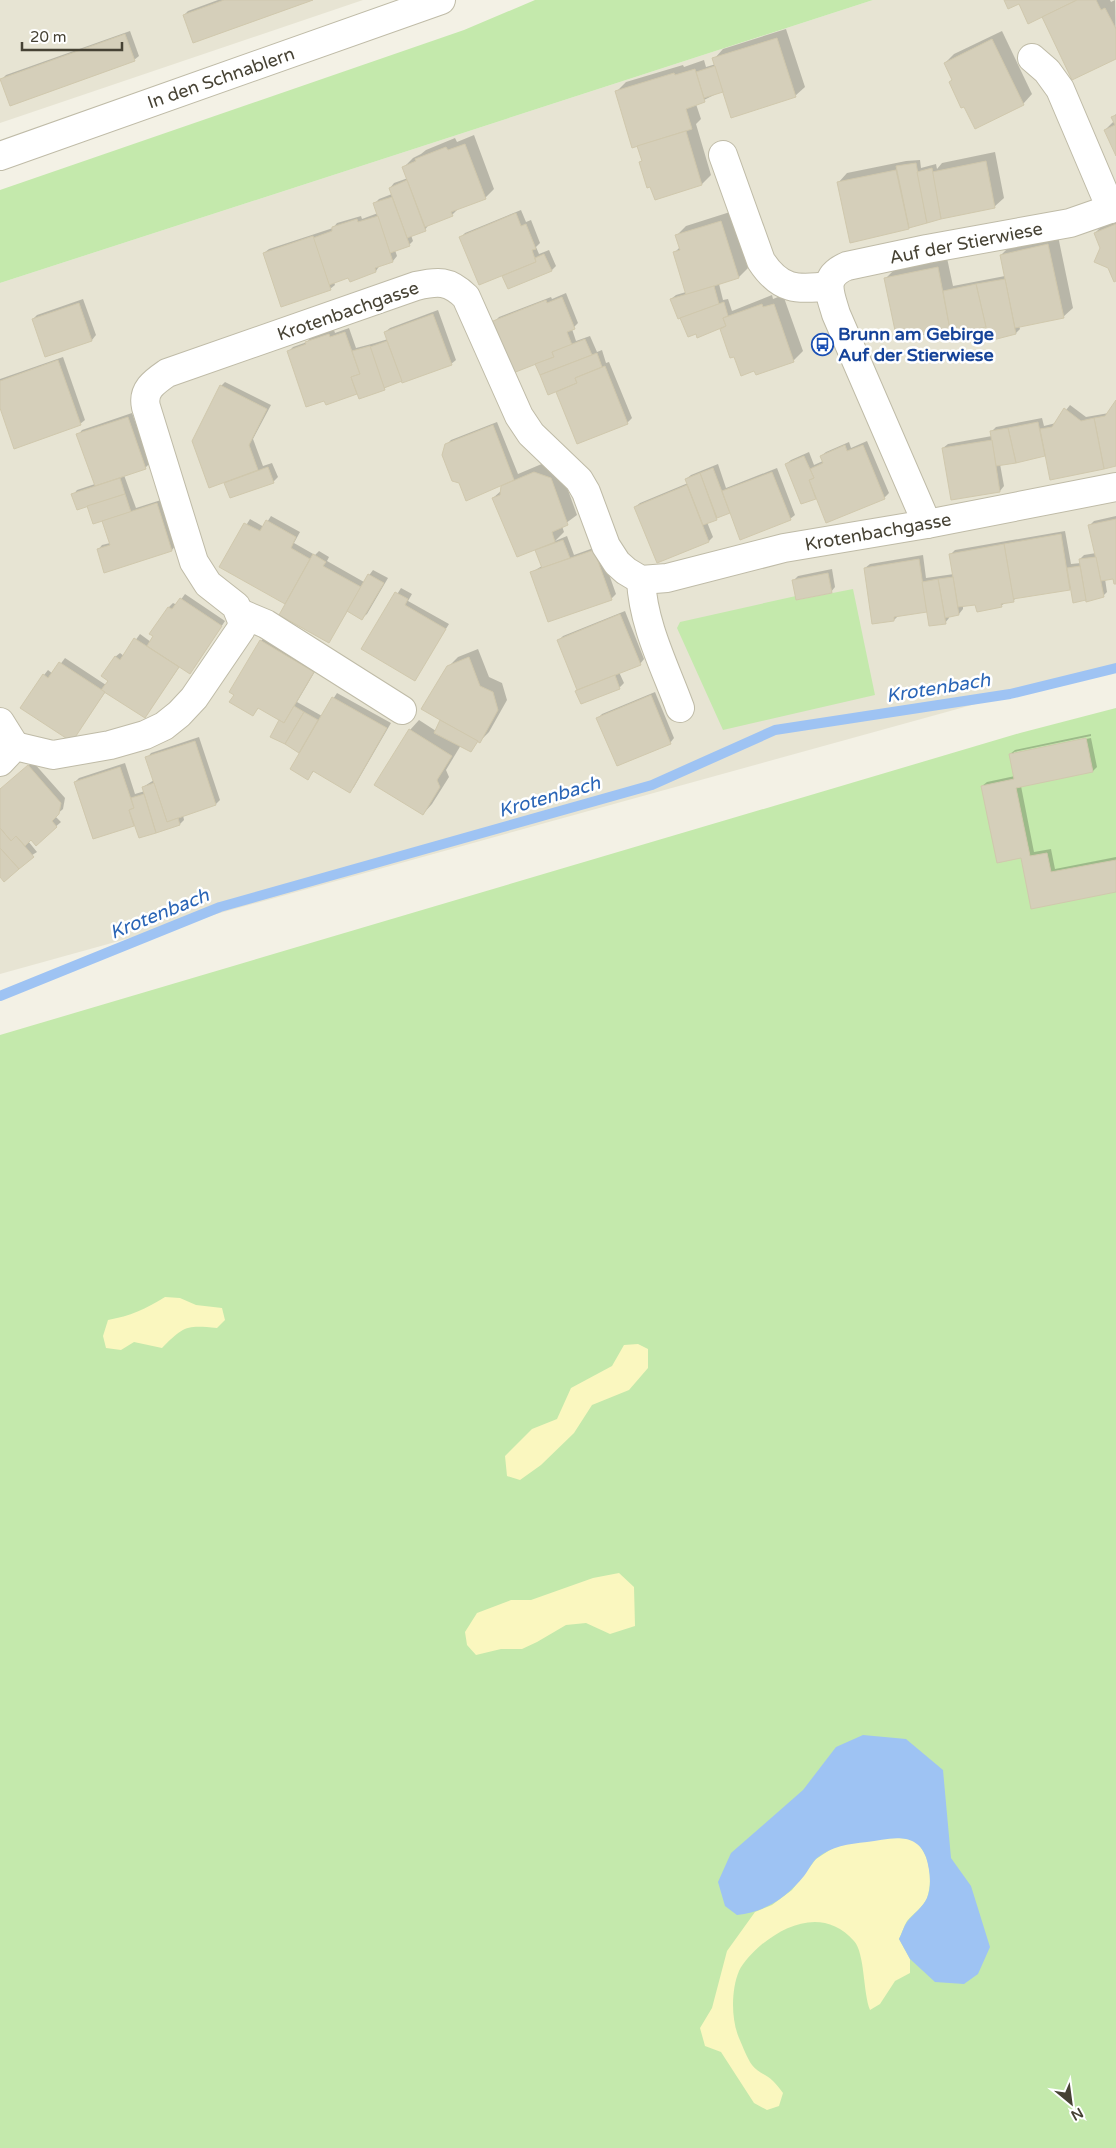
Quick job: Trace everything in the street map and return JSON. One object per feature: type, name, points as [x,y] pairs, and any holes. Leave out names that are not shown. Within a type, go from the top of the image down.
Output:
[{"type":"street","name":"In den Schnablern","points":[[0,156],[428,2]]},
{"type":"street","name":"Auf der Stierwiese","points":[[828,286],[838,270],[847,266],[927,249],[1070,223],[1114,208],[1060,89],[1047,71],[1032,58]]},
{"type":"street","points":[[723,155],[760,261],[771,276],[787,286],[808,289],[828,286],[836,314],[927,524]]},
{"type":"street","name":"Krotenbachgasse","points":[[402,710],[266,624],[240,613],[236,606],[208,584],[194,562],[146,407],[146,392],[153,383],[167,374],[416,286],[444,283],[457,288],[466,297],[518,416],[531,434],[579,480],[586,492],[606,546],[626,571],[641,580],[667,578],[784,548],[927,524],[1116,487]]},
{"type":"street","points":[[641,580],[643,604],[648,621],[680,708]]},
{"type":"street","points":[[0,722],[7,754],[53,755],[110,745],[146,734],[164,726],[194,698],[241,629],[240,613]]},
{"type":"shaded area","points":[[0,0],[363,0],[0,123]]},
{"type":"shaded area","points":[[873,0],[1116,0],[1116,665],[0,974],[0,283]]},
{"type":"green space","points":[[535,0],[873,0],[0,283],[0,190],[464,30]]},
{"type":"green space","points":[[853,589],[875,695],[723,730],[677,628],[680,622],[796,596],[797,600]]},
{"type":"green space","points":[[1116,708],[1116,2148],[0,2148],[0,1035],[1020,733]]},
{"type":"sand","points":[[165,1297],[180,1298],[196,1305],[222,1308],[225,1320],[217,1328],[192,1327],[181,1331],[162,1348],[134,1342],[121,1350],[106,1348],[103,1336],[108,1320],[138,1312]]},
{"type":"sand","points":[[638,1344],[648,1349],[648,1368],[629,1390],[592,1405],[574,1433],[541,1465],[520,1480],[507,1476],[505,1456],[532,1429],[557,1419],[571,1388],[612,1366],[624,1345]]},
{"type":"sand","points":[[619,1573],[634,1587],[635,1626],[610,1634],[586,1623],[566,1625],[522,1649],[501,1649],[476,1655],[467,1645],[465,1632],[477,1613],[511,1600],[531,1600],[593,1578]]},
{"type":"sand","points":[[887,1837],[906,1838],[917,1843],[925,1854],[930,1884],[926,1901],[907,1921],[899,1939],[910,1959],[910,1973],[895,1981],[880,2004],[870,2010],[860,1954],[854,1941],[843,1931],[832,1925],[820,1922],[808,1922],[783,1930],[758,1948],[739,1971],[733,1996],[736,2030],[752,2065],[773,2081],[783,2093],[779,2106],[767,2110],[754,2103],[721,2052],[705,2046],[700,2028],[712,2008],[727,1951],[755,1912],[772,1905],[792,1890],[816,1859],[836,1846]]},
{"type":"water","points":[[863,1735],[906,1739],[943,1770],[951,1858],[971,1886],[990,1947],[978,1974],[964,1984],[935,1982],[910,1959],[899,1939],[907,1922],[925,1901],[930,1888],[926,1857],[916,1843],[908,1840],[892,1838],[834,1848],[817,1858],[797,1884],[774,1903],[757,1911],[737,1915],[725,1906],[718,1882],[731,1853],[803,1790],[836,1747]]},
{"type":"building","points":[[224,0],[313,0],[193,43],[183,15]]},
{"type":"building","points":[[1004,0],[1077,0],[1028,24],[1019,4],[1008,9]]},
{"type":"building","points":[[1077,0],[1096,0],[1101,10],[1105,8],[1116,29],[1116,59],[1072,80],[1042,17]]},
{"type":"building","points":[[125,34],[135,61],[10,106],[0,79]]},
{"type":"building","points":[[777,38],[796,97],[731,118],[712,58]]},
{"type":"building","points":[[992,39],[1024,105],[975,129],[964,107],[961,108],[949,82],[952,80],[944,63]]},
{"type":"building","points":[[715,66],[723,92],[704,98],[696,72]]},
{"type":"building","points":[[695,69],[705,102],[686,109],[692,129],[632,148],[615,91],[674,73],[675,75]]},
{"type":"building","points":[[1116,115],[1116,156],[1104,130],[1115,125],[1111,117]]},
{"type":"building","points":[[686,131],[702,185],[655,200],[650,187],[647,188],[639,162],[642,161],[637,146]]},
{"type":"building","points":[[465,144],[486,199],[451,212],[453,216],[425,227],[402,167],[416,161],[415,159],[446,147],[448,150]]},
{"type":"building","points":[[986,161],[995,208],[941,219],[932,172]]},
{"type":"building","points":[[916,163],[927,223],[909,228],[896,166]]},
{"type":"building","points":[[932,168],[941,219],[927,223],[917,172]]},
{"type":"building","points":[[896,170],[909,229],[850,243],[837,182]]},
{"type":"building","points":[[407,180],[426,231],[407,238],[389,188]]},
{"type":"building","points":[[392,197],[410,246],[390,253],[373,203]]},
{"type":"building","points":[[516,213],[521,226],[526,224],[536,249],[532,250],[536,262],[479,285],[459,237]]},
{"type":"building","points":[[378,216],[393,262],[375,268],[376,272],[350,282],[348,278],[329,285],[313,238],[332,231],[332,227],[357,219],[358,222]]},
{"type":"building","points":[[721,221],[739,278],[686,295],[673,252],[680,250],[675,235]]},
{"type":"building","points":[[1116,224],[1116,281],[1114,282],[1108,268],[1094,262],[1100,248],[1094,233]]},
{"type":"building","points":[[313,236],[331,290],[281,307],[263,253]]},
{"type":"building","points":[[1048,244],[1064,318],[1015,328],[1000,255]]},
{"type":"building","points":[[544,254],[552,271],[508,289],[502,276],[536,262],[535,258]]},
{"type":"building","points":[[938,267],[950,329],[897,340],[884,278]]},
{"type":"building","points":[[1005,279],[1016,334],[989,341],[976,284]]},
{"type":"building","points":[[976,284],[986,327],[951,335],[943,291]]},
{"type":"building","points":[[714,286],[719,304],[678,319],[670,299]]},
{"type":"building","points":[[562,297],[575,329],[567,332],[572,345],[552,352],[554,357],[513,373],[493,321],[546,300],[547,303]]},
{"type":"building","points":[[724,302],[728,316],[723,318],[726,326],[697,338],[696,334],[688,337],[680,318]]},
{"type":"building","points":[[79,303],[92,341],[45,357],[32,319]]},
{"type":"building","points":[[762,304],[763,307],[774,304],[794,362],[756,375],[754,371],[741,376],[734,357],[730,358],[720,329],[726,326],[723,318]]},
{"type":"building","points":[[433,314],[452,365],[402,383],[384,332]]},
{"type":"building","points":[[345,332],[360,374],[351,377],[357,394],[326,405],[324,401],[306,407],[287,351],[306,344],[305,342],[329,334],[330,337]]},
{"type":"building","points":[[585,339],[592,355],[540,375],[535,364],[554,357],[552,352]]},
{"type":"building","points":[[387,341],[402,381],[384,388],[370,347]]},
{"type":"building","points":[[370,346],[385,390],[359,399],[351,377],[360,374],[352,351]]},
{"type":"building","points":[[597,353],[602,367],[575,378],[577,383],[548,395],[540,375]]},
{"type":"building","points":[[58,360],[81,425],[14,449],[0,408],[0,381]]},
{"type":"building","points":[[605,366],[628,424],[577,444],[556,392],[577,383],[575,378]]},
{"type":"building","points":[[220,385],[267,409],[249,445],[258,470],[209,488],[192,441]]},
{"type":"building","points":[[1116,400],[1116,466],[1104,469],[1094,418],[1105,416]]},
{"type":"building","points":[[1064,408],[1081,421],[1094,418],[1104,469],[1050,480],[1040,429],[1052,427]]},
{"type":"building","points":[[128,417],[146,469],[95,486],[76,434]]},
{"type":"building","points":[[1038,422],[1045,456],[1016,463],[1008,428]]},
{"type":"building","points":[[493,425],[514,480],[466,501],[459,483],[452,481],[442,455],[445,444]]},
{"type":"building","points":[[1008,428],[1016,463],[996,466],[990,431]]},
{"type":"building","points":[[992,440],[1000,492],[951,500],[942,448]]},
{"type":"building","points":[[845,445],[847,451],[863,445],[885,499],[826,523],[809,480],[814,478],[810,469],[823,463],[820,456]]},
{"type":"building","points":[[804,456],[814,478],[809,480],[816,499],[801,504],[785,464]]},
{"type":"building","points":[[268,467],[274,483],[230,498],[224,483]]},
{"type":"building","points":[[713,468],[730,513],[717,518],[700,473]]},
{"type":"building","points":[[534,472],[551,478],[568,525],[552,532],[555,542],[517,557],[492,498],[500,495],[501,486]]},
{"type":"building","points":[[772,472],[791,520],[740,540],[722,491]]},
{"type":"building","points":[[700,473],[717,520],[703,525],[685,479]]},
{"type":"building","points":[[120,478],[125,494],[77,510],[71,494]]},
{"type":"building","points":[[687,485],[709,542],[657,563],[634,507]]},
{"type":"building","points":[[125,494],[131,512],[93,524],[87,506]]},
{"type":"building","points":[[157,503],[172,551],[104,573],[97,549],[110,545],[102,521]]},
{"type":"building","points":[[1116,519],[1116,584],[1114,584],[1113,579],[1101,581],[1088,525]]},
{"type":"building","points":[[266,520],[296,537],[291,548],[310,559],[285,604],[219,567],[244,523],[260,531]]},
{"type":"building","points":[[1061,534],[1070,590],[1013,599],[1004,544]]},
{"type":"building","points":[[563,540],[570,558],[542,568],[535,550]]},
{"type":"building","points":[[1004,544],[1014,602],[1001,604],[1002,607],[977,612],[975,605],[958,607],[949,554]]},
{"type":"building","points":[[594,550],[612,600],[548,622],[530,572]]},
{"type":"building","points":[[313,554],[326,562],[323,566],[361,587],[329,643],[279,615]]},
{"type":"building","points":[[1096,557],[1104,597],[1086,602],[1079,559]]},
{"type":"building","points":[[919,559],[927,612],[894,617],[894,621],[872,624],[864,568]]},
{"type":"building","points":[[1080,566],[1086,600],[1073,603],[1067,568]]},
{"type":"building","points":[[828,573],[832,593],[796,600],[792,580]]},
{"type":"building","points":[[368,574],[384,583],[362,620],[347,611]]},
{"type":"building","points":[[953,577],[959,615],[945,618],[938,579]]},
{"type":"building","points":[[938,579],[946,624],[929,626],[922,582]]},
{"type":"building","points":[[395,592],[408,599],[405,605],[446,629],[415,681],[361,649]]},
{"type":"building","points":[[180,598],[222,626],[190,674],[147,646],[153,636],[149,634],[168,607],[172,609]]},
{"type":"building","points":[[620,614],[641,665],[577,690],[557,640]]},
{"type":"building","points":[[134,638],[179,667],[145,718],[101,690],[108,681],[101,676],[115,656],[120,660]]},
{"type":"building","points":[[260,640],[314,672],[284,723],[258,708],[253,716],[229,702],[234,695],[229,692]]},
{"type":"building","points":[[469,657],[480,686],[493,692],[498,710],[480,743],[421,709],[447,666]]},
{"type":"building","points":[[59,662],[105,692],[72,742],[20,708],[43,674],[48,678]]},
{"type":"building","points":[[615,675],[620,689],[581,704],[575,691]]},
{"type":"building","points":[[651,695],[671,744],[617,766],[596,718]]},
{"type":"building","points":[[332,697],[387,728],[350,793],[313,771],[308,780],[290,769]]},
{"type":"building","points":[[294,706],[304,712],[285,744],[270,737],[279,720],[284,723]]},
{"type":"building","points":[[304,712],[318,720],[299,753],[285,744]]},
{"type":"building","points":[[440,720],[478,741],[471,752],[434,733]]},
{"type":"building","points":[[409,729],[452,756],[437,780],[440,787],[423,815],[374,785]]},
{"type":"building","points":[[1086,738],[1093,772],[1016,788],[1030,856],[1047,853],[1051,872],[1116,860],[1116,892],[1031,909],[1021,858],[997,863],[981,786],[1014,779],[1009,754]]},
{"type":"building","points":[[195,741],[216,805],[167,822],[145,757]]},
{"type":"building","points":[[28,765],[61,803],[59,814],[52,821],[57,827],[36,846],[31,840],[25,846],[16,836],[11,841],[0,828],[0,789]]},
{"type":"building","points":[[120,767],[134,808],[129,810],[134,826],[93,839],[74,782]]},
{"type":"building","points":[[154,783],[167,822],[178,818],[180,825],[156,833],[142,787]]},
{"type":"building","points":[[144,794],[156,833],[139,838],[129,810],[134,808],[131,798]]},
{"type":"building","points":[[0,828],[11,841],[16,836],[34,857],[19,869],[0,848]]},
{"type":"building","points":[[0,848],[19,869],[4,882],[0,877]]},
{"type":"waterway","name":"Krotenbach","points":[[0,996],[220,907],[652,785],[775,730],[1010,694],[1116,668]]},
{"type":"place","name":"Brunn am Gebirge Auf der Stierwiese","points":[[822,344]]}]
